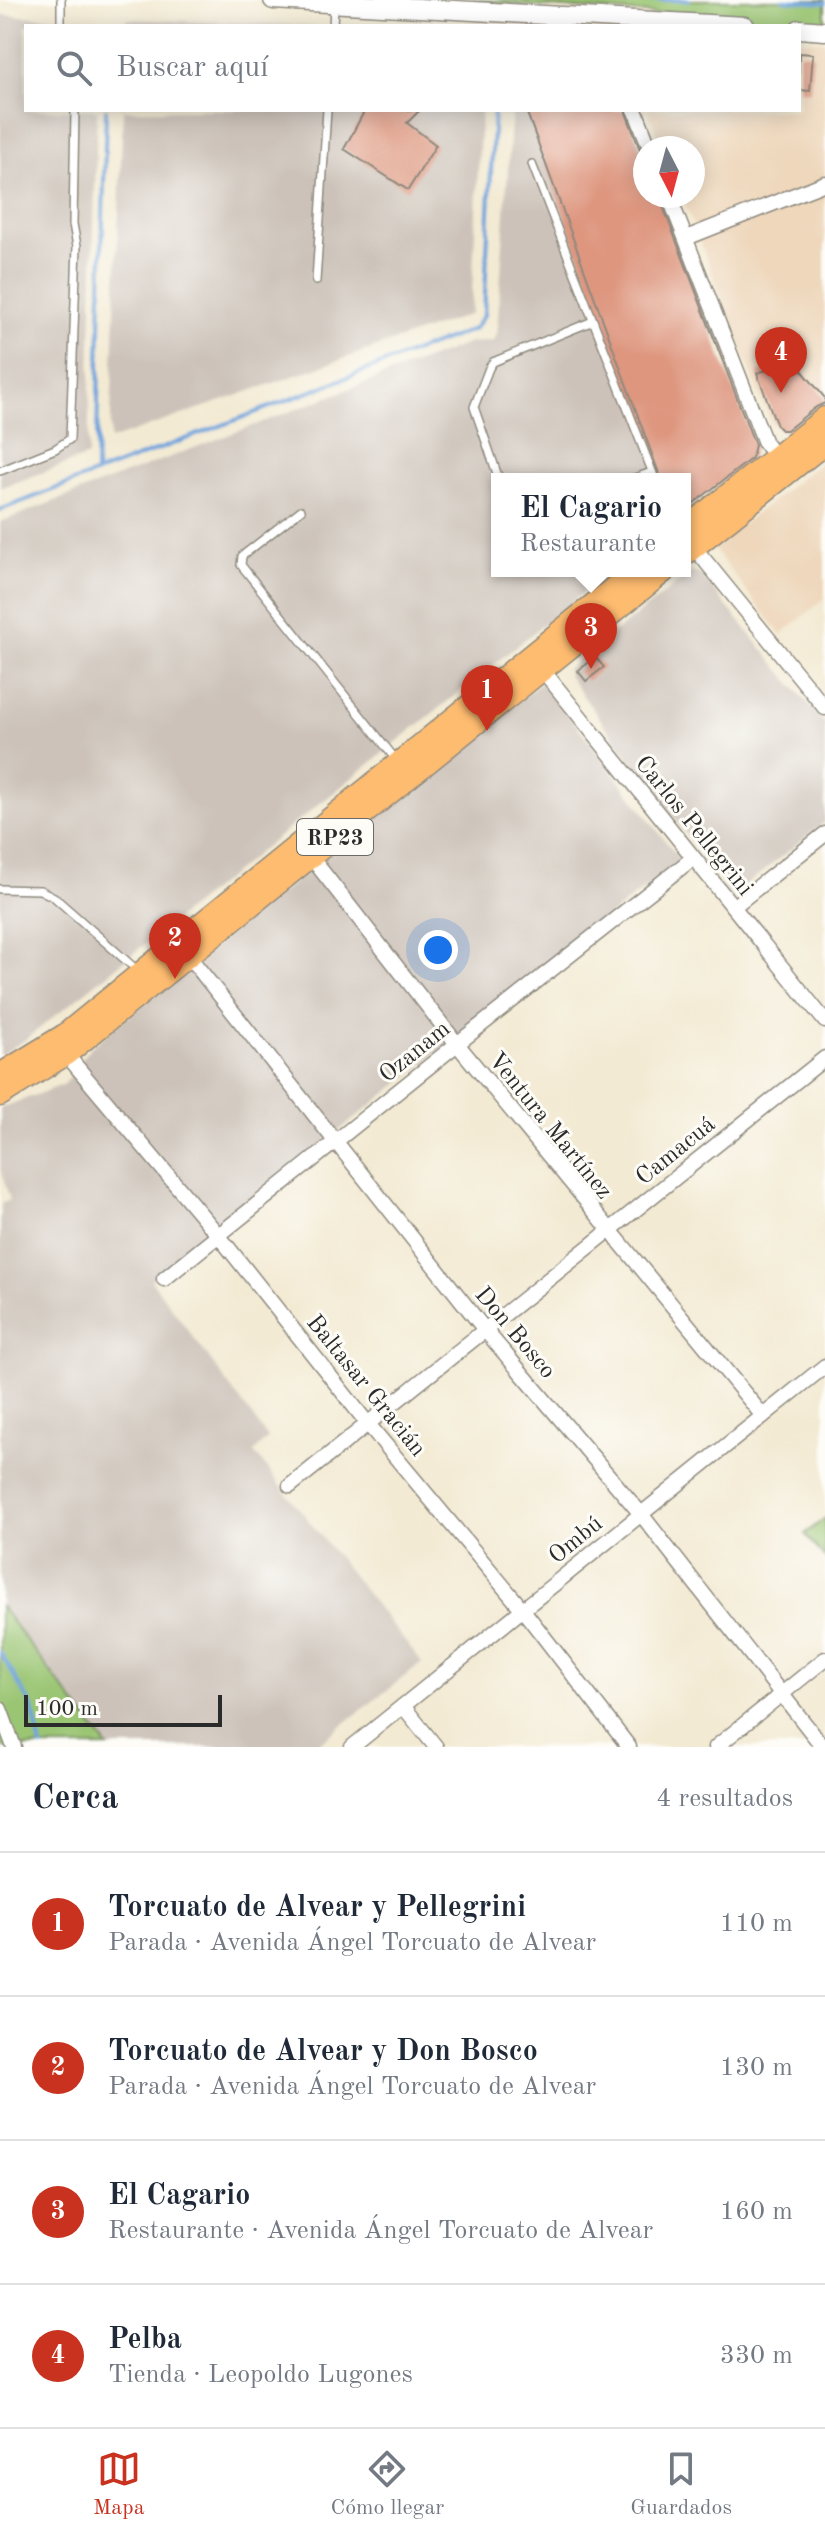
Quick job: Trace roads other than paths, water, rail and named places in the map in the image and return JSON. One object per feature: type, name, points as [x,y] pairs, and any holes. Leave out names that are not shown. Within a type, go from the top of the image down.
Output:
[{"type":"main road","points":[[691,538],[775,457],[825,418]]},
{"type":"main road","points":[[691,539],[825,443]]},
{"type":"main road","name":"RP23","points":[[0,1075],[65,1035],[140,973],[182,949],[311,857],[537,663],[629,577]]},
{"type":"main road","name":"RP23","points":[[0,1095],[66,1054],[182,949],[399,762],[656,577]]},
{"type":"street","points":[[273,0],[674,24]]},
{"type":"street","points":[[801,29],[825,31]]},
{"type":"street","points":[[636,112],[645,136]]},
{"type":"street","points":[[686,238],[825,183]]},
{"type":"street","points":[[674,208],[765,443],[775,457]]},
{"type":"street","points":[[691,547],[825,708]]},
{"type":"street","name":"Carlos Pellegrini","points":[[537,663],[825,1021]]},
{"type":"street","points":[[733,907],[825,834]]},
{"type":"street","name":"Ventura Martínez","points":[[311,857],[457,1044],[763,1416]]},
{"type":"street","name":"Ozanam","points":[[164,1279],[693,858]]},
{"type":"street","name":"Don Bosco","points":[[182,949],[485,1330],[641,1514],[823,1747]]},
{"type":"street","name":"Baltasar Gracián","points":[[66,1054],[219,1236],[368,1424],[523,1610],[629,1747]]},
{"type":"street","name":"Camacuá","points":[[290,1486],[825,1058]]},
{"type":"street","name":"Ombú","points":[[352,1747],[825,1366]]},
{"type":"street","points":[[716,1747],[825,1659]]},
{"type":"street","points":[[403,1706],[436,1747]]},
{"type":"street","points":[[0,1709],[14,1747]]},
{"type":"lane","points":[[61,0],[61,24]]},
{"type":"lane","points":[[333,24],[334,3]]},
{"type":"lane","points":[[0,471],[55,449],[70,439],[77,246],[73,224],[75,112]]},
{"type":"lane","points":[[316,281],[327,112]]},
{"type":"lane","points":[[532,164],[652,473]]},
{"type":"lane","points":[[497,473],[474,407],[489,368],[493,362],[593,321]]},
{"type":"lane","points":[[301,510],[242,556],[241,565],[399,762]]},
{"type":"lane","points":[[0,889],[40,890],[54,897],[140,973]]},
{"type":"waterway","points":[[641,0],[689,0]]},
{"type":"waterway","points":[[783,0],[825,3]]},
{"type":"waterway","points":[[96,473],[106,112]]},
{"type":"waterway","points":[[0,510],[474,329],[484,315],[494,112]]},
{"type":"waterway","points":[[0,1652],[32,1707],[41,1747]]},
{"type":"place","name":"Pelba","points":[[781,393]]},
{"type":"place","name":"El Cagario","points":[[591,669]]},
{"type":"place","name":"Torcuato de Alvear y Pellegrini","points":[[487,731]]},
{"type":"place","name":"Torcuato de Alvear y Don Bosco","points":[[175,979]]}]
